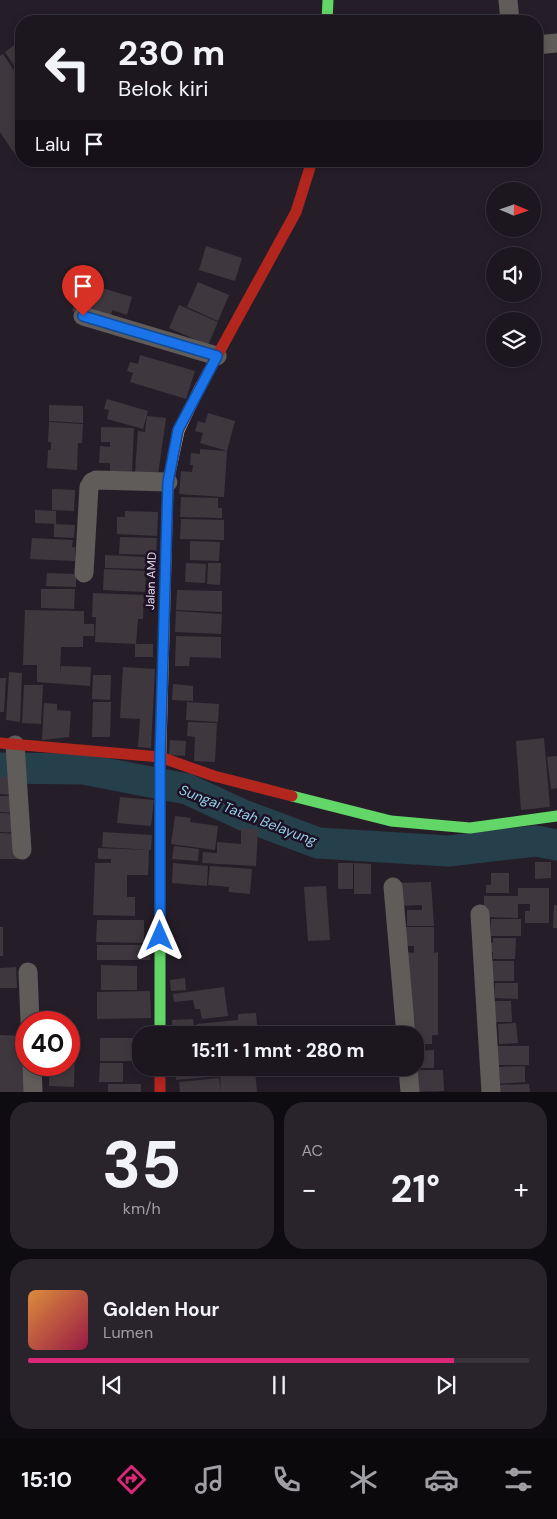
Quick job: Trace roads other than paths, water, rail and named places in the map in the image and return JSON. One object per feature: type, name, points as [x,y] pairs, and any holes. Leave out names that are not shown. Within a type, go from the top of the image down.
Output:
[{"type":"street","points":[[327,15],[328,0]]},
{"type":"street","points":[[508,0],[509,15]]},
{"type":"street","points":[[543,44],[557,43]]},
{"type":"street","name":"Jalan AMD","points":[[160,1026],[160,757],[168,482],[178,430],[296,212],[310,167]]},
{"type":"street","points":[[83,316],[217,356]]},
{"type":"street","points":[[84,573],[89,487],[92,482],[96,480],[168,482]]},
{"type":"street","points":[[22,850],[18,782],[11,750],[160,757],[214,776],[392,821],[470,828],[557,816]]},
{"type":"street","points":[[393,886],[405,1026]]},
{"type":"street","points":[[480,914],[491,1092]]},
{"type":"street","points":[[28,972],[30,1011]]},
{"type":"street","points":[[32,1076],[33,1092]]},
{"type":"street","points":[[160,1076],[160,1092]]},
{"type":"street","points":[[409,1076],[410,1092]]},
{"type":"waterway","name":"Sungai Tatah Belayung","points":[[0,768],[83,769],[187,789],[243,815],[318,843],[448,851],[536,841],[557,845]]}]
